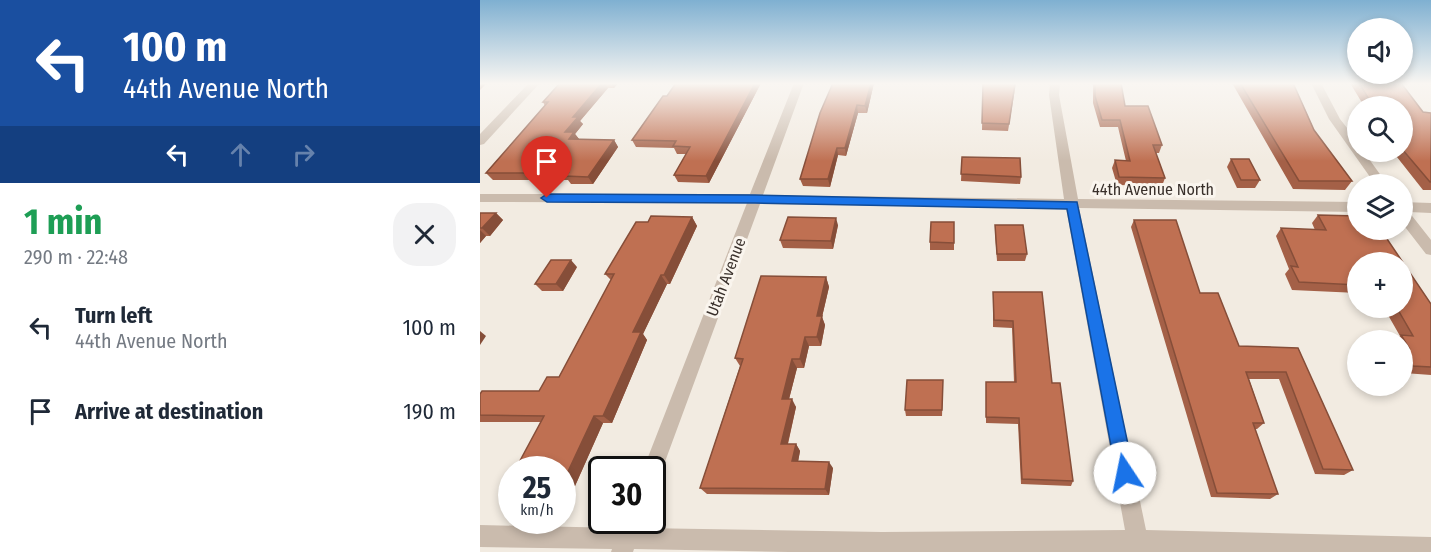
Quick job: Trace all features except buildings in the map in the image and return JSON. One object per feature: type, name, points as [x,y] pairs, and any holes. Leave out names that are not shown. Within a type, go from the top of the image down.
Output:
[{"type":"street","points":[[480,141],[511,109]]},
{"type":"street","name":"Utah Avenue","points":[[658,456],[789,109]]},
{"type":"street","points":[[1056,109],[1072,205],[1139,546]]},
{"type":"street","points":[[1330,109],[1374,174]]},
{"type":"street","name":"44th Avenue North","points":[[480,198],[755,199],[1347,207]]},
{"type":"street","points":[[1413,207],[1431,208]]},
{"type":"street","points":[[1413,227],[1431,250]]},
{"type":"street","points":[[480,536],[882,543],[1431,548]]},
{"type":"route","points":[[547,198],[1072,205],[1125,473]]}]
